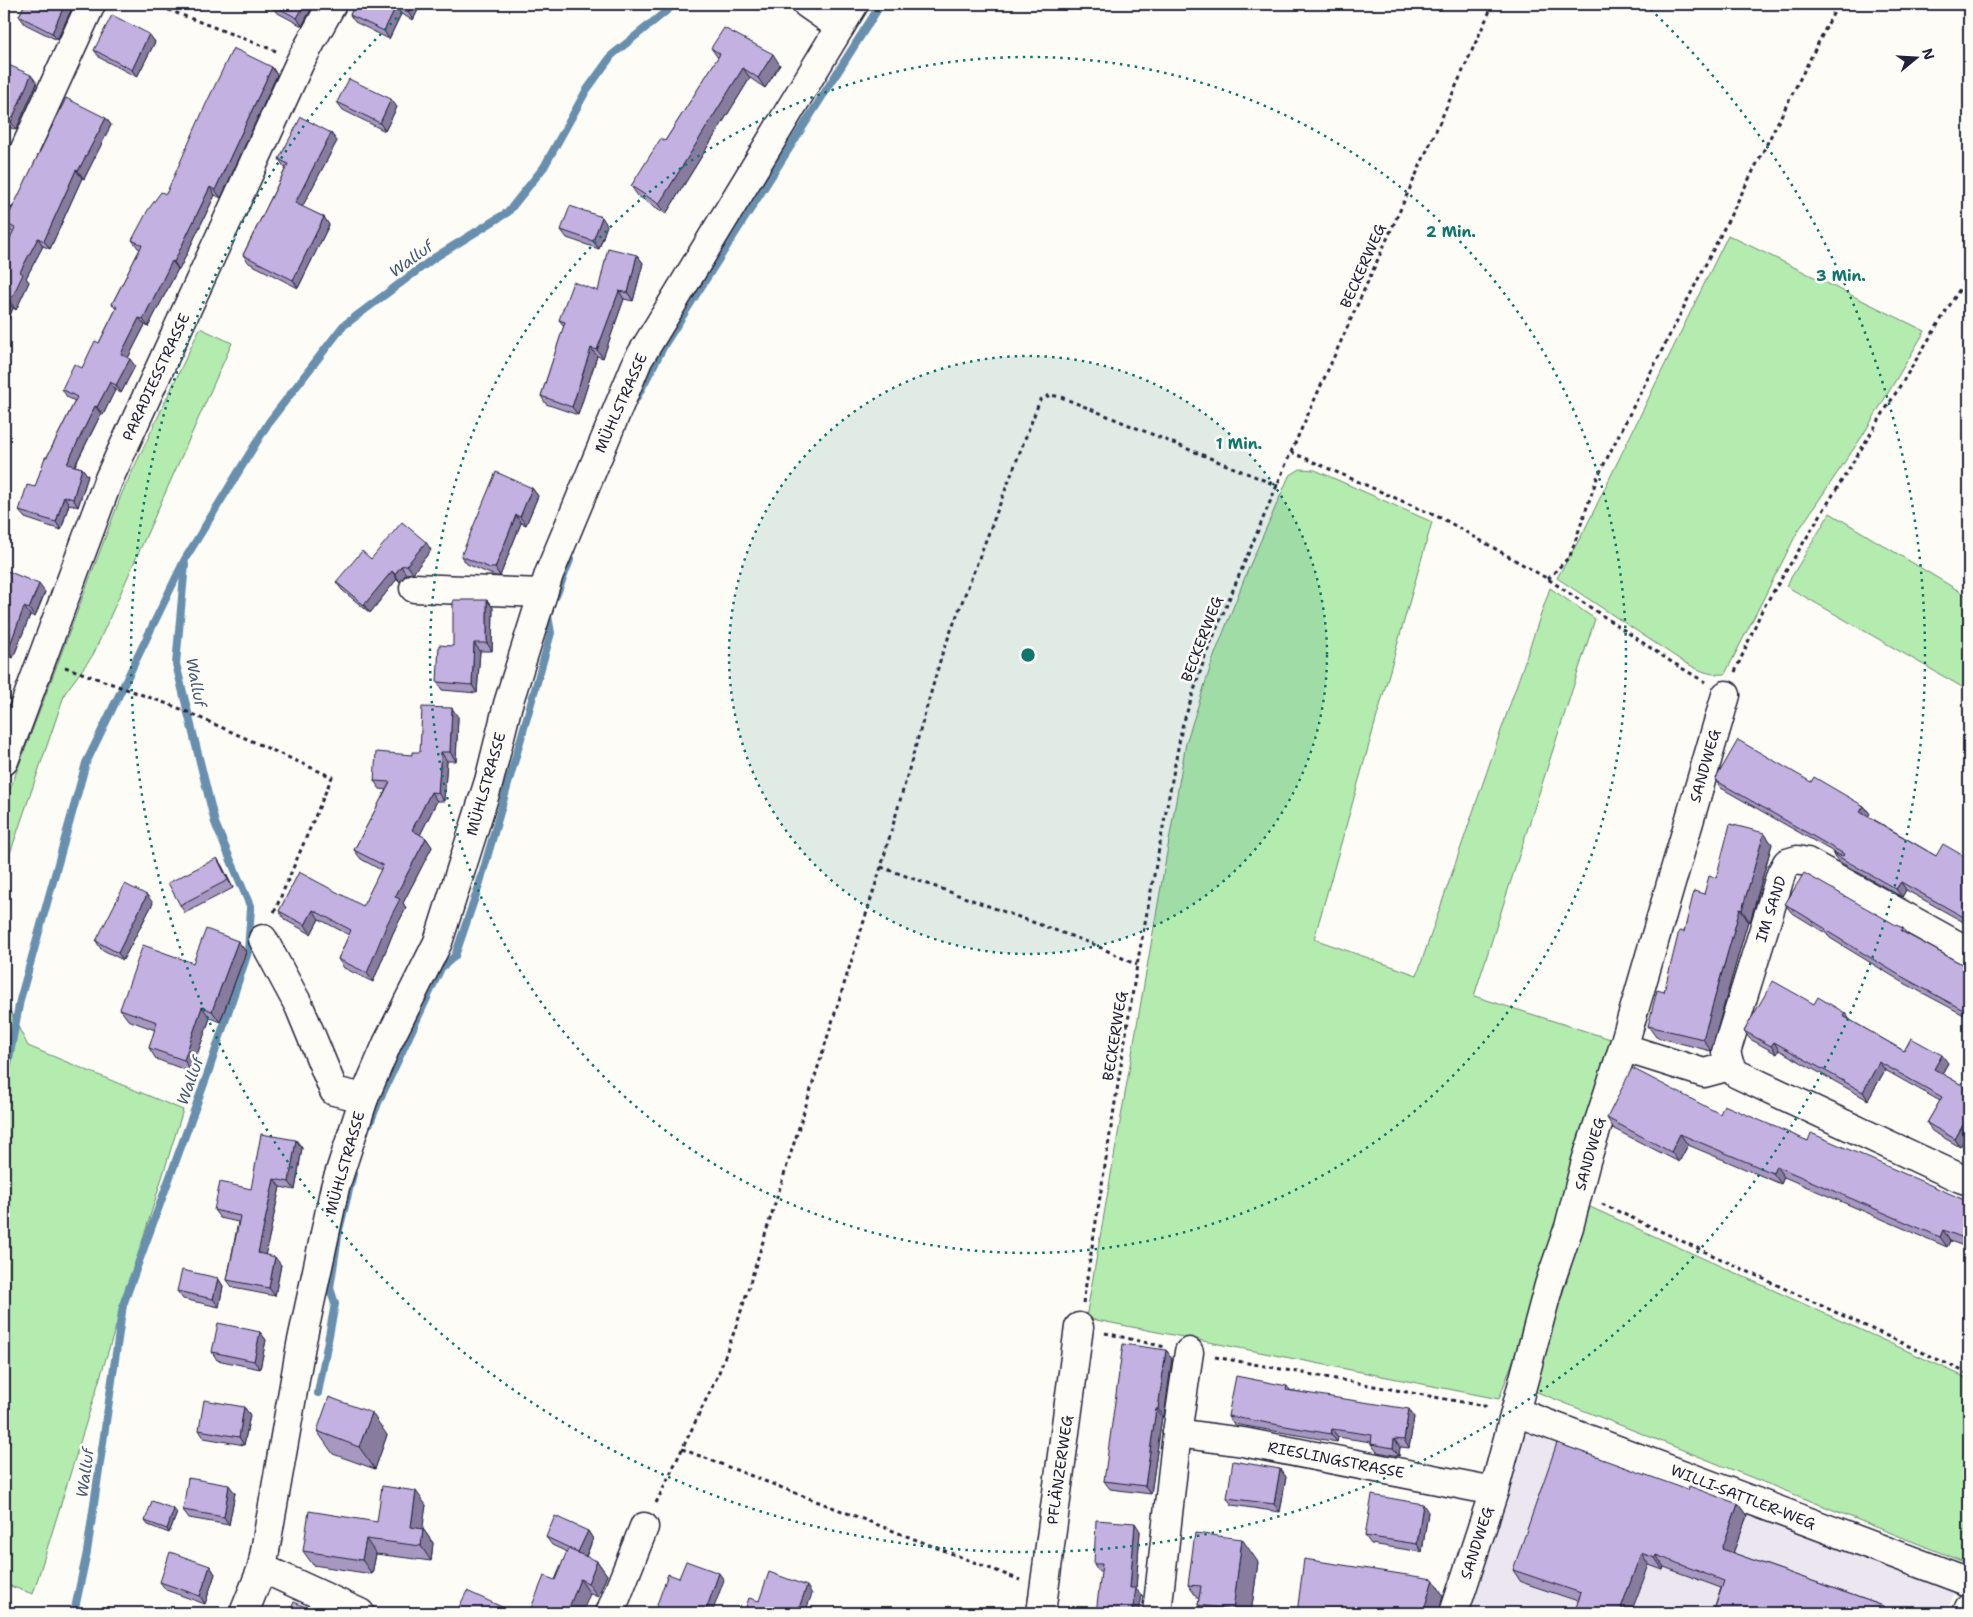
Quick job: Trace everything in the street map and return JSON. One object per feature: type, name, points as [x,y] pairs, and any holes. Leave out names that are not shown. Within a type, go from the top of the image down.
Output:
[{"type":"street","points":[[4,195],[91,4]]},
{"type":"street","name":"PARADIESSTRASSE","points":[[4,761],[108,481],[300,62],[332,4]]},
{"type":"street","points":[[807,4],[840,27]]},
{"type":"street","name":"MÜHLSTRASSE","points":[[244,1613],[262,1568],[302,1344],[335,1187],[364,1098],[387,1044],[438,942],[489,781],[508,704],[549,574],[638,360],[854,4]]},
{"type":"street","points":[[414,588],[543,593]]},
{"type":"street","name":"SANDWEG","points":[[1454,1613],[1494,1491],[1549,1285],[1569,1226],[1586,1160],[1623,1048],[1726,695]]},
{"type":"street","name":"IM SAND","points":[[1730,1066],[1726,1052],[1781,874],[1787,863],[1797,860],[1807,862],[1969,952]]},
{"type":"street","points":[[263,939],[299,1006],[334,1091],[364,1098]]},
{"type":"street","points":[[1631,1050],[1704,1073],[1730,1066],[1737,1074],[1969,1181]]},
{"type":"street","name":"PFLÄNZERWEG","points":[[1041,1613],[1079,1327]]},
{"type":"street","points":[[1157,1613],[1177,1433],[1189,1352]]},
{"type":"street","name":"WILLI-SATTLER-WEG","points":[[1516,1412],[1969,1582]]},
{"type":"street","name":"RIESLINGSTRASSE","points":[[1177,1433],[1243,1442],[1494,1491]]},
{"type":"street","points":[[610,1613],[644,1527]]},
{"type":"street","points":[[262,1568],[360,1613]]},
{"type":"street","points":[[1967,1613],[1969,1608]]},
{"type":"path","points":[[153,4],[264,45]]},
{"type":"path","name":"BECKERWEG","points":[[1079,1327],[1137,966],[1182,727],[1206,654],[1291,452],[1494,4]]},
{"type":"path","points":[[1548,579],[1570,556],[1597,478],[1838,4]]},
{"type":"path","points":[[1291,452],[1445,520],[1548,579],[1670,661],[1726,695],[1762,610],[1969,274]]},
{"type":"path","points":[[644,1527],[718,1375],[737,1324],[882,867],[942,654],[1040,400],[1050,395],[1061,397],[1278,486]]},
{"type":"path","points":[[42,659],[176,707],[332,777],[263,939]]},
{"type":"path","points":[[882,867],[1093,944],[1137,966]]},
{"type":"path","points":[[1578,1193],[1969,1374]]},
{"type":"path","points":[[1079,1327],[1189,1352],[1516,1412]]},
{"type":"path","points":[[682,1449],[1024,1582],[1044,1583]]},
{"type":"shaded area","points":[[1515,1429],[1958,1585],[1946,1613],[1464,1613]]},
{"type":"green space","points":[[1728,235],[1925,331],[1863,435],[1798,531],[1725,674],[1713,674],[1682,661],[1557,578],[1584,531]]},
{"type":"green space","points":[[200,328],[232,343],[93,655],[65,693],[4,871],[4,805],[122,493]]},
{"type":"green space","points":[[1300,469],[1315,470],[1432,522],[1314,939],[1417,975],[1550,588],[1595,619],[1474,996],[1617,1041],[1553,1252],[1499,1399],[1086,1318],[1186,743],[1213,659],[1247,572],[1289,476]]},
{"type":"green space","points":[[1830,513],[1969,597],[1969,691],[1786,586]]},
{"type":"green space","points":[[4,999],[28,1046],[183,1110],[33,1594],[4,1584]]},
{"type":"green space","points":[[1590,1207],[1969,1379],[1969,1564],[1532,1390]]},
{"type":"building","points":[[25,4],[65,4],[52,33],[19,16]]},
{"type":"building","points":[[271,4],[305,4],[297,18]]},
{"type":"building","points":[[355,4],[412,4],[408,12],[396,6],[384,31],[350,15]]},
{"type":"building","points":[[112,15],[149,34],[132,70],[94,50]]},
{"type":"building","points":[[724,28],[773,54],[758,78],[743,68],[659,204],[631,186],[661,138],[665,141],[720,54],[711,48]]},
{"type":"building","points":[[233,48],[272,67],[215,190],[210,187],[174,262],[172,261],[143,319],[139,318],[121,354],[130,359],[116,385],[110,382],[97,407],[95,406],[67,464],[82,468],[73,499],[64,496],[56,522],[19,511],[27,485],[35,487],[45,457],[47,457],[77,397],[62,389],[74,364],[82,368],[95,341],[99,343],[117,307],[112,304],[142,245],[132,240],[148,210],[161,192],[166,194]]},
{"type":"building","points":[[4,63],[31,75],[11,122],[4,119]]},
{"type":"building","points":[[349,79],[391,99],[380,123],[337,102]]},
{"type":"building","points":[[66,98],[106,118],[78,171],[76,170],[44,241],[38,238],[20,272],[23,274],[10,302],[7,301],[4,310],[4,250],[15,228],[5,223]]},
{"type":"building","points":[[301,117],[331,133],[295,203],[324,217],[293,280],[243,255],[288,164],[279,159]]},
{"type":"building","points":[[570,206],[602,217],[593,241],[561,230]]},
{"type":"building","points":[[608,248],[637,255],[628,293],[619,291],[597,350],[591,348],[572,407],[541,396],[565,322],[559,320],[573,282],[598,291]]},
{"type":"building","points":[[496,472],[532,488],[520,517],[516,515],[495,568],[490,568],[461,556]]},
{"type":"building","points":[[402,522],[426,542],[407,565],[401,566],[395,574],[392,571],[364,605],[336,582],[362,551],[371,559]]},
{"type":"building","points":[[5,570],[39,584],[29,609],[24,607],[8,650],[4,649]]},
{"type":"building","points":[[453,600],[487,600],[487,643],[474,643],[472,685],[437,682],[439,645],[453,646]]},
{"type":"building","points":[[422,707],[452,708],[450,752],[441,752],[438,793],[431,792],[412,830],[426,838],[395,897],[400,899],[387,924],[367,973],[338,959],[351,930],[313,910],[305,925],[279,911],[299,872],[363,906],[383,865],[354,850],[390,782],[374,781],[376,752],[412,755],[412,752],[420,752]]},
{"type":"building","points":[[1738,740],[1811,782],[1814,777],[1864,806],[1860,812],[1936,856],[1943,844],[1969,859],[1969,920],[1901,882],[1896,889],[1832,853],[1843,856],[1844,854],[1715,780]]},
{"type":"building","points":[[1730,824],[1764,833],[1703,1039],[1648,1026],[1657,990],[1664,992],[1679,931],[1684,932],[1694,891],[1704,894],[1709,876],[1716,878]]},
{"type":"building","points":[[217,858],[228,880],[180,905],[168,883]]},
{"type":"building","points":[[1804,873],[1903,928],[1901,931],[1969,968],[1969,1018],[1963,1014],[1965,1011],[1899,975],[1785,904]]},
{"type":"building","points":[[125,884],[147,895],[118,953],[96,941]]},
{"type":"building","points":[[206,929],[238,941],[212,1011],[202,1007],[184,1060],[149,1048],[157,1022],[120,1009],[143,945],[193,963]]},
{"type":"building","points":[[1773,981],[1814,1004],[1818,997],[1845,1013],[1843,1016],[1904,1051],[1911,1038],[1942,1055],[1934,1069],[1969,1089],[1969,1128],[1963,1125],[1955,1139],[1927,1123],[1942,1097],[1879,1062],[1863,1092],[1774,1042],[1771,1046],[1744,1031]]},
{"type":"building","points":[[1632,1068],[1720,1114],[1724,1105],[1808,1141],[1811,1133],[1969,1202],[1969,1240],[1943,1230],[1940,1237],[1776,1166],[1773,1173],[1680,1134],[1671,1152],[1607,1118]]},
{"type":"building","points":[[261,1134],[296,1140],[289,1182],[274,1179],[258,1253],[275,1257],[269,1288],[227,1280],[240,1216],[214,1210],[220,1182],[251,1189]]},
{"type":"building","points":[[182,1270],[218,1278],[213,1299],[177,1291]]},
{"type":"building","points":[[218,1323],[260,1332],[254,1361],[212,1352]]},
{"type":"building","points":[[1123,1344],[1166,1350],[1145,1486],[1104,1481]]},
{"type":"building","points":[[1236,1376],[1287,1386],[1286,1390],[1409,1409],[1404,1440],[1394,1439],[1393,1448],[1371,1444],[1372,1435],[1332,1429],[1331,1434],[1228,1416]]},
{"type":"building","points":[[329,1397],[372,1413],[359,1447],[317,1431]]},
{"type":"building","points":[[204,1400],[244,1407],[239,1437],[199,1430]]},
{"type":"building","points":[[1557,1443],[1688,1490],[1689,1486],[1738,1504],[1722,1549],[1883,1606],[1880,1613],[1713,1613],[1724,1581],[1656,1555],[1655,1558],[1641,1553],[1621,1608],[1634,1613],[1574,1613],[1581,1593],[1513,1570]]},
{"type":"building","points":[[1233,1461],[1280,1469],[1274,1504],[1227,1498]]},
{"type":"building","points":[[188,1478],[229,1485],[224,1517],[183,1510]]},
{"type":"building","points":[[382,1486],[416,1491],[411,1527],[423,1529],[421,1546],[366,1539],[362,1560],[303,1551],[309,1511],[377,1522]]},
{"type":"building","points":[[1372,1495],[1423,1504],[1417,1544],[1365,1536]]},
{"type":"building","points":[[152,1501],[174,1509],[167,1529],[145,1521]]},
{"type":"building","points":[[555,1516],[588,1531],[578,1552],[546,1537]]},
{"type":"building","points":[[1096,1520],[1135,1523],[1130,1588],[1136,1588],[1132,1613],[1096,1613],[1102,1564],[1094,1564]]},
{"type":"building","points":[[1195,1533],[1242,1539],[1233,1610],[1198,1605],[1201,1586],[1188,1585]]},
{"type":"building","points":[[568,1549],[597,1561],[588,1583],[580,1579],[567,1613],[529,1613],[544,1576],[555,1580]]},
{"type":"building","points":[[170,1552],[210,1566],[200,1596],[160,1582]]},
{"type":"building","points":[[1304,1559],[1433,1579],[1423,1613],[1297,1613]]},
{"type":"building","points":[[686,1561],[719,1573],[705,1613],[654,1613],[668,1574],[679,1578]]},
{"type":"building","points":[[769,1572],[807,1586],[797,1613],[744,1613],[749,1598],[759,1601]]},
{"type":"building","points":[[467,1591],[515,1613],[456,1613]]},
{"type":"building","points":[[294,1602],[319,1613],[289,1613]]},
{"type":"building","points":[[863,1609],[875,1613],[861,1613]]},
{"type":"waterway","name":"Walluf","points":[[4,1085],[20,1000],[86,763],[185,559],[269,422],[343,326],[434,258],[508,212],[544,167],[586,91],[612,55],[675,4]]},
{"type":"waterway","points":[[636,399],[666,342],[881,4]]},
{"type":"waterway","points":[[556,596],[570,560]]},
{"type":"waterway","name":"Walluf","points":[[74,1613],[87,1552],[123,1305],[208,1073],[248,952],[251,908],[215,823],[176,664],[185,564]]},
{"type":"waterway","points":[[370,1123],[441,968],[455,956],[479,886],[551,633],[548,616],[550,611]]},
{"type":"waterway","points":[[318,1393],[335,1304],[330,1288],[339,1230],[353,1174]]}]
